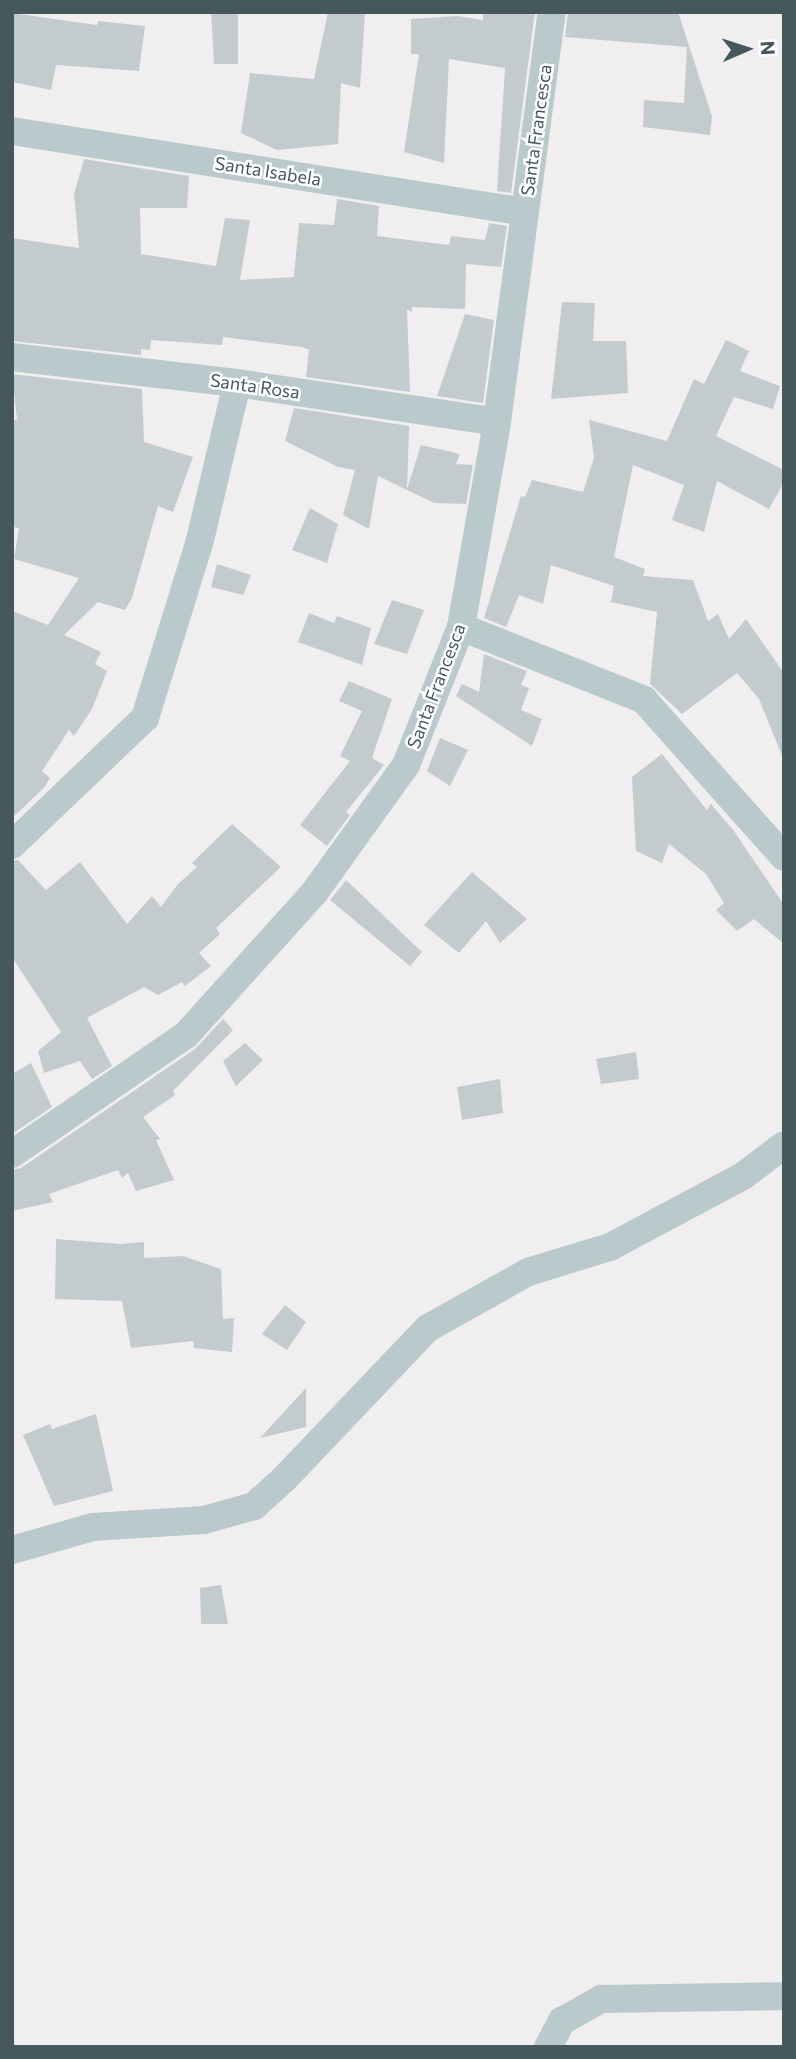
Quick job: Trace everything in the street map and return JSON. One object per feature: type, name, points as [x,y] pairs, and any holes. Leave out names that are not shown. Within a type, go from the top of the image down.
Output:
[{"type":"street","name":"Santa Francesca","points":[[12,1154],[186,1035],[314,894],[406,765],[461,627],[497,422],[552,12]]},
{"type":"street","name":"Santa Isabela","points":[[12,131],[524,212]]},
{"type":"street","name":"Santa Rosa","points":[[12,358],[237,383],[497,422]]},
{"type":"street","points":[[12,845],[145,718],[200,540],[237,383]]},
{"type":"street","points":[[461,627],[644,700],[784,857]]},
{"type":"street","points":[[12,1550],[93,1527],[204,1520],[254,1506],[285,1479],[428,1328],[528,1272],[610,1247],[743,1176],[784,1145]]},
{"type":"street","points":[[548,2047],[562,2021],[601,1999],[784,1996]]},
{"type":"building","points":[[211,12],[238,12],[238,64],[214,64]]},
{"type":"building","points":[[328,12],[365,12],[360,88],[341,83],[338,144],[277,150],[241,133],[250,73],[314,79]]},
{"type":"building","points":[[483,12],[535,12],[511,193],[497,191],[505,68],[449,59],[444,163],[404,152],[419,54],[411,54],[411,19],[457,16],[483,20]]},
{"type":"building","points":[[568,12],[678,12],[712,116],[710,135],[643,127],[644,100],[684,103],[687,47],[565,37]]},
{"type":"building","points":[[12,13],[97,25],[98,21],[145,26],[139,71],[56,65],[51,90],[12,82]]},
{"type":"building","points":[[84,159],[189,176],[187,208],[140,208],[141,254],[216,266],[225,218],[250,220],[240,280],[294,277],[299,223],[334,225],[337,199],[379,206],[377,236],[449,245],[451,236],[485,240],[489,223],[507,226],[501,267],[466,264],[465,309],[412,307],[412,312],[407,310],[410,392],[306,377],[309,350],[302,347],[223,337],[222,345],[151,340],[150,350],[141,349],[141,355],[12,341],[12,238],[79,248],[74,194]]},
{"type":"building","points":[[562,302],[595,303],[593,341],[626,341],[628,393],[551,399]]},
{"type":"building","points":[[465,314],[494,320],[483,403],[437,396]]},
{"type":"building","points":[[726,340],[749,351],[740,371],[780,386],[773,409],[734,397],[716,436],[784,470],[784,482],[769,509],[717,481],[704,532],[672,520],[684,485],[633,465],[614,557],[645,569],[643,576],[693,580],[708,621],[718,614],[729,639],[746,619],[784,673],[783,758],[759,699],[737,673],[682,714],[650,684],[657,612],[611,602],[614,586],[551,565],[543,604],[519,595],[506,627],[484,618],[521,496],[525,497],[532,480],[583,492],[594,458],[589,420],[667,441],[694,379],[704,384]]},
{"type":"building","points":[[12,374],[142,389],[144,442],[193,457],[173,512],[158,506],[132,598],[125,610],[98,602],[64,635],[101,652],[95,664],[107,671],[92,709],[74,736],[69,730],[42,771],[50,778],[44,788],[12,818],[12,611],[48,625],[79,578],[14,559],[19,528],[12,527],[12,419],[17,420]]},
{"type":"building","points":[[294,408],[409,426],[407,489],[421,445],[460,454],[456,464],[473,465],[466,504],[434,503],[378,476],[369,529],[343,515],[355,470],[338,467],[285,441]]},
{"type":"building","points":[[310,508],[338,524],[327,563],[292,550]]},
{"type":"building","points":[[217,564],[251,575],[243,595],[211,587]]},
{"type":"building","points":[[392,600],[424,610],[407,654],[374,644]]},
{"type":"building","points":[[309,613],[334,623],[337,616],[371,628],[362,665],[298,642]]},
{"type":"building","points":[[484,654],[527,671],[521,685],[529,688],[521,710],[542,719],[532,746],[456,696],[462,684],[479,692]]},
{"type":"building","points":[[349,681],[392,699],[372,758],[384,765],[346,812],[350,815],[327,846],[300,825],[350,761],[340,756],[362,711],[339,701]]},
{"type":"building","points":[[440,738],[468,750],[450,786],[427,771]]},
{"type":"building","points":[[662,754],[707,810],[711,804],[734,831],[784,905],[784,944],[754,919],[737,931],[716,910],[724,903],[706,874],[669,844],[662,863],[636,851],[632,777]]},
{"type":"building","points":[[232,824],[281,867],[216,928],[220,934],[199,953],[211,966],[185,986],[182,982],[158,995],[144,987],[87,1018],[112,1066],[92,1079],[80,1061],[44,1073],[38,1051],[61,1032],[12,957],[12,861],[18,860],[46,890],[80,862],[127,924],[152,896],[161,907],[178,884],[197,867],[192,863]]},
{"type":"building","points":[[472,872],[527,919],[500,943],[486,921],[459,953],[424,925]]},
{"type":"building","points":[[346,880],[422,952],[410,966],[330,900]]},
{"type":"building","points":[[223,1019],[233,1030],[173,1091],[175,1095],[143,1117],[160,1139],[156,1140],[174,1180],[136,1191],[128,1173],[122,1178],[118,1170],[49,1194],[53,1202],[12,1211],[12,1170],[21,1168],[195,1049]]},
{"type":"building","points":[[245,1043],[263,1060],[236,1086],[223,1061]]},
{"type":"building","points":[[636,1052],[639,1079],[601,1084],[596,1059]]},
{"type":"building","points":[[31,1063],[52,1107],[12,1134],[12,1074]]},
{"type":"building","points":[[500,1079],[503,1113],[462,1120],[457,1087]]},
{"type":"building","points":[[56,1239],[121,1244],[144,1242],[144,1258],[183,1256],[221,1269],[223,1319],[234,1318],[232,1352],[194,1348],[193,1341],[131,1348],[122,1301],[55,1299]]},
{"type":"building","points":[[285,1305],[306,1322],[287,1350],[262,1334]]},
{"type":"building","points":[[306,1388],[306,1427],[260,1438]]},
{"type":"building","points":[[96,1414],[113,1491],[54,1506],[23,1435],[50,1424],[52,1429]]},
{"type":"building","points":[[221,1585],[228,1624],[201,1624],[200,1588]]}]
